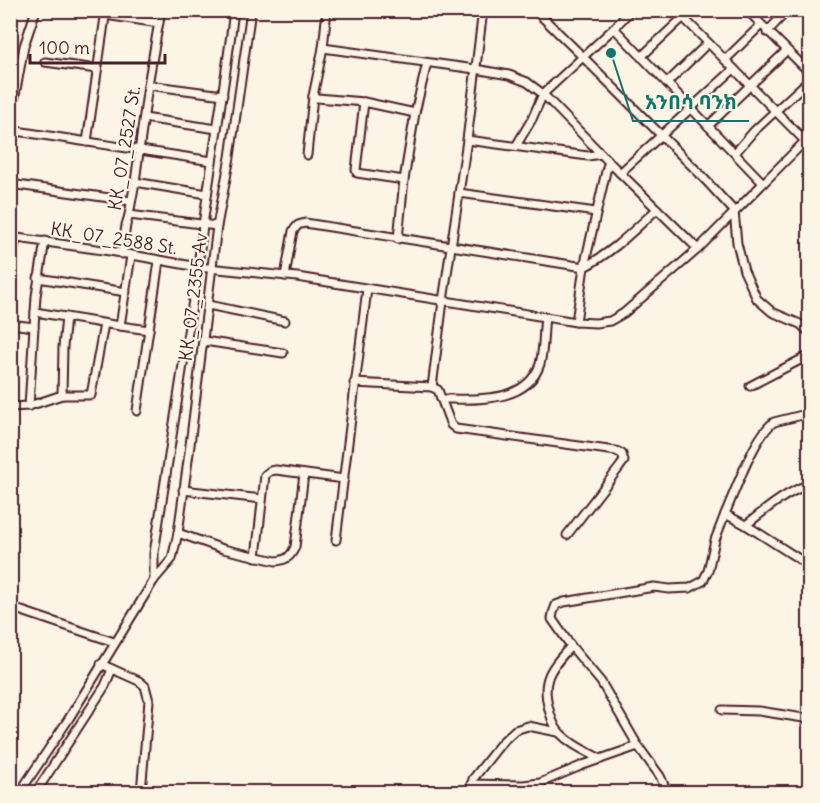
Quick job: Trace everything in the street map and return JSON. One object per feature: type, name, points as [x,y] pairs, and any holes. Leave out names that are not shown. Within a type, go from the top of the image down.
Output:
[{"type":"street","points":[[10,123],[24,46],[36,10]]},
{"type":"street","name":"KK_07_2527 St.","points":[[122,254],[161,10]]},
{"type":"street","name":"KK_07_2355 Av","points":[[154,580],[154,553],[198,267],[202,225],[234,10]]},
{"type":"street","name":"KK_07_2355 Av","points":[[20,792],[68,720],[154,580],[172,559],[178,533],[204,341],[217,226],[230,157],[251,10]]},
{"type":"street","points":[[307,155],[313,96],[323,48],[327,10]]},
{"type":"street","points":[[432,387],[483,10]]},
{"type":"street","points":[[494,10],[518,10]]},
{"type":"street","points":[[535,10],[698,172],[734,211],[737,243],[744,271],[757,299],[772,312],[800,324],[810,333]]},
{"type":"street","points":[[516,146],[543,94],[614,28],[630,10]]},
{"type":"street","points":[[676,10],[750,85],[807,138]]},
{"type":"street","points":[[641,57],[691,10]]},
{"type":"street","points":[[747,10],[810,73]]},
{"type":"street","points":[[767,32],[788,10]]},
{"type":"street","points":[[804,10],[810,16]]},
{"type":"street","points":[[87,142],[105,13],[159,23]]},
{"type":"street","points":[[725,60],[761,25]]},
{"type":"street","points":[[614,28],[762,183]]},
{"type":"street","points":[[667,83],[708,43]]},
{"type":"street","points":[[323,48],[475,69],[509,75],[527,82],[543,94],[698,249]]},
{"type":"street","points":[[708,126],[786,51]]},
{"type":"street","points":[[45,62],[97,69]]},
{"type":"street","points":[[398,239],[404,180],[415,112],[427,63]]},
{"type":"street","points":[[620,173],[734,69]]},
{"type":"street","points":[[735,153],[754,131],[810,79]]},
{"type":"street","points":[[148,85],[223,95]]},
{"type":"street","points":[[313,96],[364,102],[415,112]]},
{"type":"street","points":[[364,102],[357,173],[404,180]]},
{"type":"street","points":[[144,118],[217,129]]},
{"type":"street","points":[[10,130],[212,161]]},
{"type":"street","name":"KK_07_2588 St.","points":[[13,237],[198,267],[285,276],[576,322],[596,323],[610,321],[624,313],[698,249],[807,138]]},
{"type":"street","points":[[467,140],[588,156],[601,154]]},
{"type":"street","points":[[576,322],[584,267],[609,162]]},
{"type":"street","points":[[135,182],[207,194]]},
{"type":"street","points":[[10,184],[131,201]]},
{"type":"street","points":[[459,194],[596,212]]},
{"type":"street","points":[[285,276],[292,231],[298,225],[305,223],[584,267],[611,252],[657,209]]},
{"type":"street","points":[[129,215],[217,226]]},
{"type":"street","points":[[10,266],[13,237]]},
{"type":"street","points":[[29,406],[38,278],[45,242]]},
{"type":"street","points":[[120,326],[131,256]]},
{"type":"street","points":[[137,411],[159,261]]},
{"type":"street","points":[[38,278],[126,292]]},
{"type":"street","points":[[336,540],[367,288]]},
{"type":"street","points":[[208,305],[285,321]]},
{"type":"street","points":[[35,312],[149,330]]},
{"type":"street","points":[[62,395],[66,317]]},
{"type":"street","points":[[441,399],[488,399],[512,393],[531,380],[541,360],[545,317]]},
{"type":"street","points":[[10,324],[34,327]]},
{"type":"street","points":[[10,407],[29,406],[62,395],[91,395],[104,324]]},
{"type":"street","points":[[204,341],[284,353]]},
{"type":"street","points":[[750,386],[810,356]]},
{"type":"street","points":[[354,383],[432,387],[438,390],[452,425],[456,429],[616,451],[622,454],[624,461],[567,534]]},
{"type":"street","points":[[667,792],[660,776],[638,746],[602,682],[571,646],[552,619],[552,613],[556,605],[564,602],[654,587],[690,588],[703,581],[708,571],[715,540],[739,479],[769,425],[810,413]]},
{"type":"street","points":[[256,557],[265,475],[276,470],[344,479]]},
{"type":"street","points":[[178,533],[223,549],[276,561],[283,560],[291,555],[295,547],[304,474]]},
{"type":"street","points":[[746,525],[780,499],[810,484]]},
{"type":"street","points":[[183,490],[262,499]]},
{"type":"street","points":[[725,514],[810,566]]},
{"type":"street","points":[[10,607],[114,642]]},
{"type":"street","points":[[571,646],[555,663],[546,681],[545,698],[558,732],[571,743],[601,759]]},
{"type":"street","points":[[101,664],[145,686],[149,701],[141,792]]},
{"type":"street","points":[[36,792],[105,686],[112,669]]},
{"type":"street","points":[[722,710],[759,711],[810,719]]},
{"type":"street","points":[[470,792],[473,779],[497,748],[515,730],[528,726],[558,732]]},
{"type":"street","points":[[471,784],[540,783],[638,746]]},
{"type":"street","points":[[795,792],[808,786]]},
{"type":"street","points":[[36,792],[43,792]]},
{"type":"place","name":"አንበሳ ባንክ","points":[[611,53]]}]
